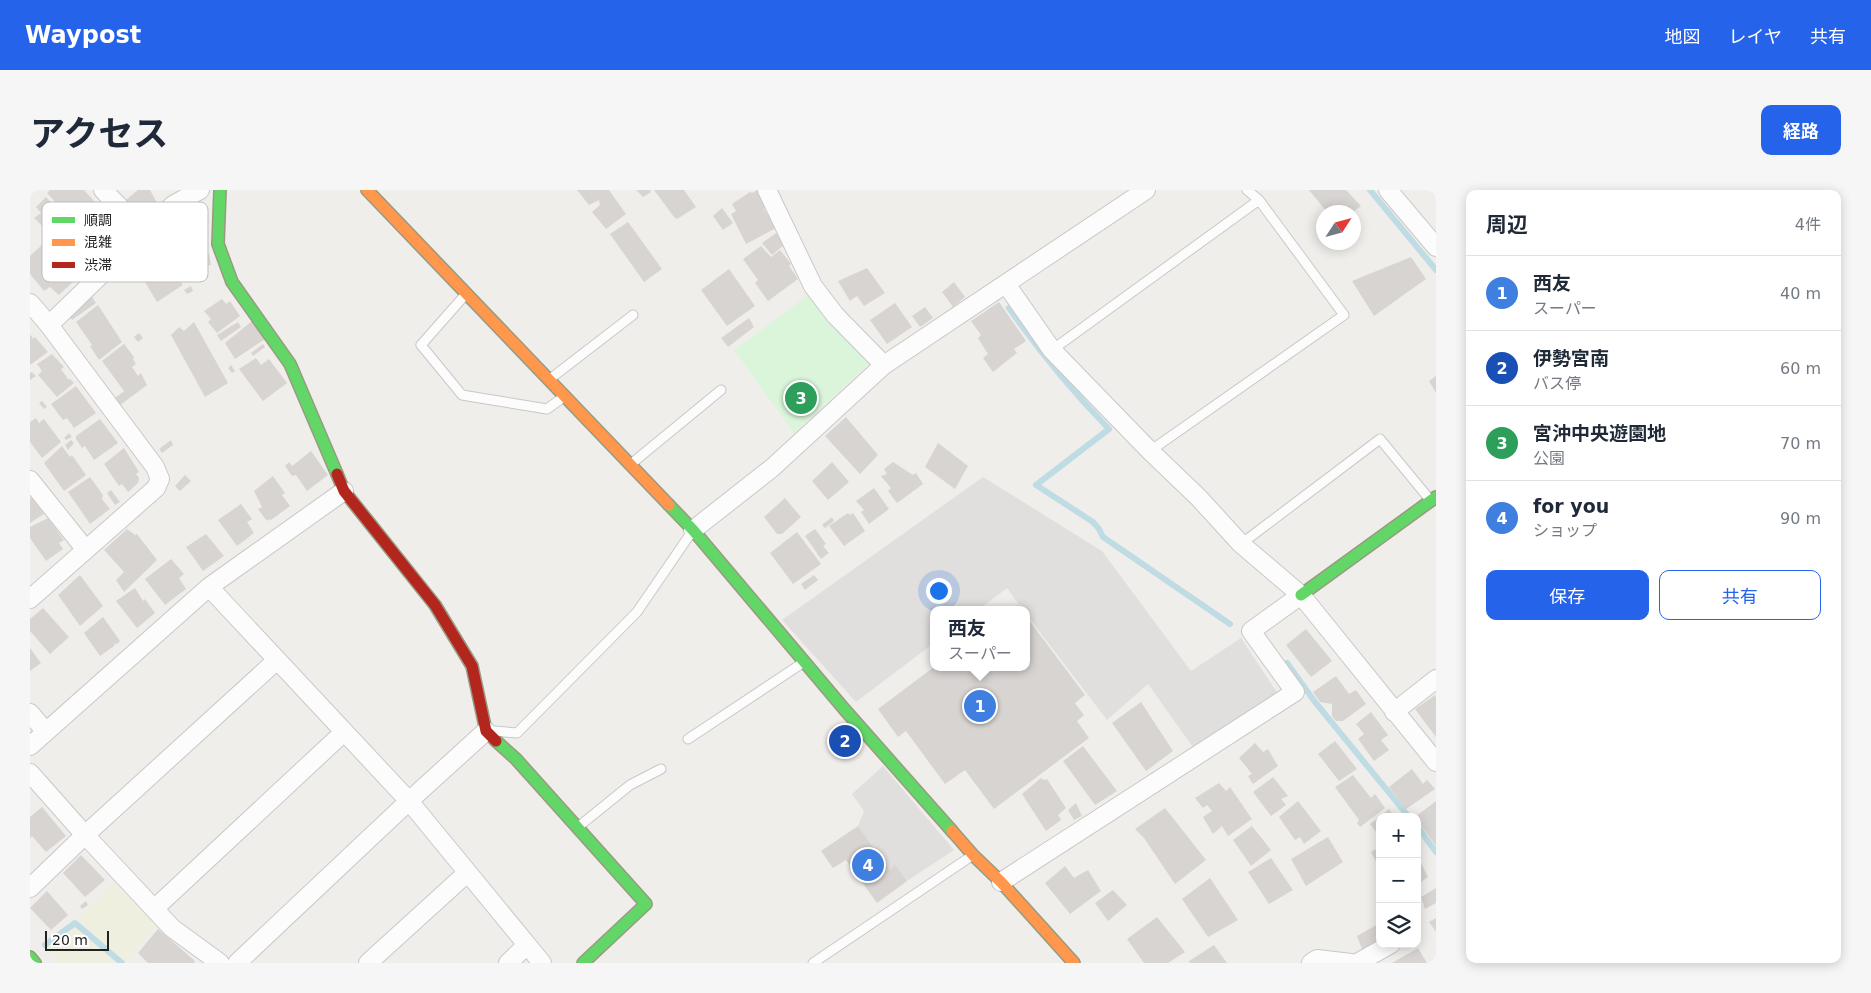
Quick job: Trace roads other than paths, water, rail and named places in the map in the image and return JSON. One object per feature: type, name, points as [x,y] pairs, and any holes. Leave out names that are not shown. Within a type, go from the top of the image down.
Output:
[{"type":"street","points":[[103,190],[115,202]]},
{"type":"street","points":[[178,202],[200,190]]},
{"type":"street","points":[[220,190],[218,244],[232,282],[290,364],[344,490],[435,605],[472,666],[486,731],[516,759],[646,904],[583,963]]},
{"type":"street","points":[[367,190],[693,530],[804,662],[973,854],[1001,882],[1074,963]]},
{"type":"street","points":[[767,190],[813,286],[835,315],[884,365]]},
{"type":"street","points":[[693,530],[772,468],[884,365],[1146,190]]},
{"type":"street","points":[[1388,190],[1436,247]]},
{"type":"street","points":[[49,325],[93,282]]},
{"type":"street","points":[[1006,284],[1052,350],[1241,544],[1302,595],[1436,762]]},
{"type":"street","points":[[30,303],[49,325],[155,467],[160,479],[156,488],[30,599]]},
{"type":"street","points":[[30,480],[86,550]]},
{"type":"street","points":[[30,746],[209,587],[344,490]]},
{"type":"street","points":[[1001,882],[1295,692],[1251,631],[1434,499]]},
{"type":"street","points":[[209,587],[409,801],[542,963]]},
{"type":"street","points":[[30,888],[85,835],[277,660]]},
{"type":"street","points":[[1394,712],[1436,679]]},
{"type":"street","points":[[30,713],[46,732]]},
{"type":"street","points":[[237,963],[486,731]]},
{"type":"street","points":[[154,909],[344,732]]},
{"type":"street","points":[[30,773],[172,928],[220,963]]},
{"type":"street","points":[[368,963],[467,873]]},
{"type":"street","points":[[508,963],[527,945]]},
{"type":"street","points":[[1357,963],[1384,948]]},
{"type":"street","points":[[30,957],[35,963]]},
{"type":"street","points":[[1311,963],[1317,959],[1351,963]]},
{"type":"lane","points":[[1150,451],[1344,315],[1259,200],[1247,190]]},
{"type":"lane","points":[[1052,350],[1259,200]]},
{"type":"lane","points":[[467,293],[421,345],[462,395],[547,409],[565,396]]},
{"type":"lane","points":[[550,379],[633,315]]},
{"type":"lane","points":[[630,464],[721,390]]},
{"type":"lane","points":[[1241,544],[1380,439],[1434,499]]},
{"type":"lane","points":[[486,731],[517,733],[637,612],[693,530]]},
{"type":"lane","points":[[688,739],[804,662]]},
{"type":"lane","points":[[578,827],[630,785],[661,769]]},
{"type":"lane","points":[[813,963],[973,854]]},
{"type":"waterway","points":[[1370,190],[1436,270]]},
{"type":"waterway","points":[[1009,308],[1056,370],[1109,429],[1036,485],[1093,522],[1103,537],[1230,624]]},
{"type":"waterway","points":[[1287,663],[1315,702],[1406,813]]},
{"type":"waterway","points":[[1421,831],[1436,852]]},
{"type":"waterway","points":[[45,945],[75,923],[122,963]]},
{"type":"place","name":"宮沖中央遊園地","points":[[801,398]]},
{"type":"place","name":"西友","points":[[980,706]]},
{"type":"place","name":"伊勢宮南","points":[[845,741]]},
{"type":"place","name":"for you","points":[[868,865]]}]
